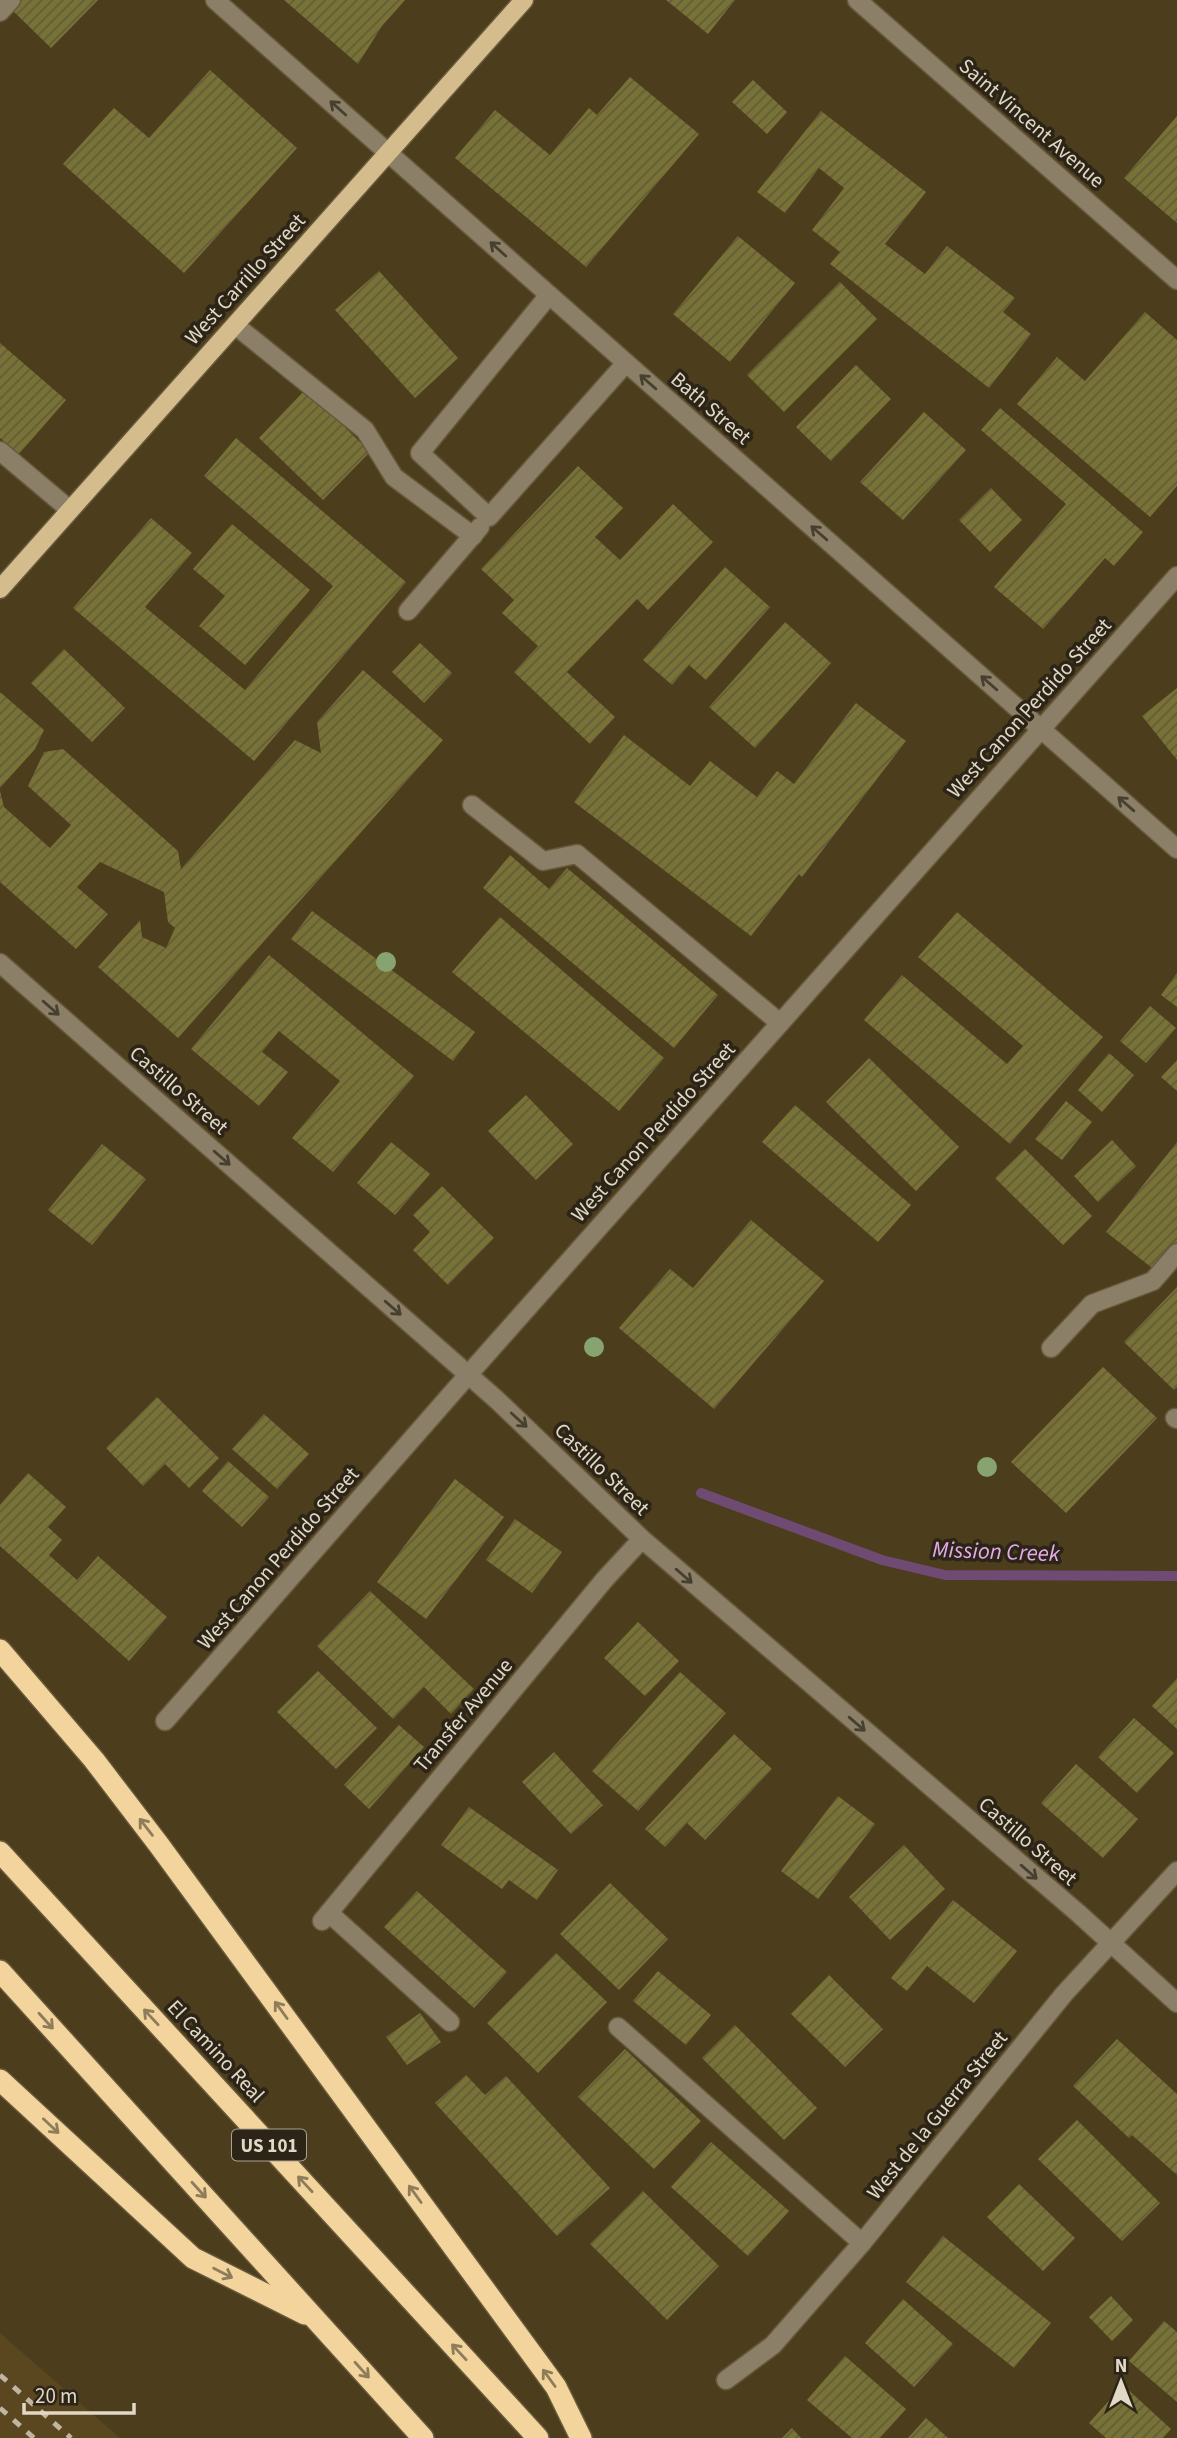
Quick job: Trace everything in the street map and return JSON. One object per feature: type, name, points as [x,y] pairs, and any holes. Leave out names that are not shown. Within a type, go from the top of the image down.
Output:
[{"type":"highway","points":[[0,1650],[94,1760],[159,1845],[556,2387],[581,2438]]},
{"type":"highway","name":"El Camino Real","points":[[0,1852],[538,2438]]},
{"type":"highway","points":[[0,1970],[423,2438]]},
{"type":"highway","points":[[0,2080],[193,2258],[316,2320]]},
{"type":"main road","name":"West Carrillo Street","points":[[0,589],[524,0]]},
{"type":"street","points":[[0,12],[11,0]]},
{"type":"street","name":"Bath Street","points":[[215,0],[1177,849]]},
{"type":"street","name":"Saint Vincent Avenue","points":[[857,0],[1177,280]]},
{"type":"street","points":[[489,517],[420,453],[549,295]]},
{"type":"street","points":[[235,325],[365,429],[392,469],[394,477],[473,536]]},
{"type":"street","points":[[408,611],[626,363]]},
{"type":"street","points":[[0,451],[70,510]]},
{"type":"street","name":"West Canon Perdido Street","points":[[165,1721],[467,1375],[1177,576]]},
{"type":"street","points":[[472,805],[543,861],[577,854],[780,1023]]},
{"type":"street","name":"Castillo Street","points":[[0,962],[535,1435],[642,1539],[1112,1943],[1177,2003]]},
{"type":"street","points":[[1051,1348],[1092,1304],[1153,1281],[1177,1253]]},
{"type":"street","name":"Transfer Avenue","points":[[450,2022],[325,1917],[605,1579],[642,1539]]},
{"type":"street","name":"West de la Guerra Street","points":[[726,2380],[773,2345],[862,2243],[1064,1994],[1177,1871]]},
{"type":"street","points":[[618,2027],[862,2243]]},
{"type":"shaded area","points":[[0,2333],[120,2438],[0,2438]]},
{"type":"building","points":[[19,0],[98,0],[51,48],[10,8]]},
{"type":"building","points":[[284,0],[405,0],[382,26],[358,64]]},
{"type":"building","points":[[666,0],[735,0],[708,34]]},
{"type":"building","points":[[210,70],[297,148],[184,273],[63,164],[114,108],[149,138]]},
{"type":"building","points":[[630,77],[699,134],[586,267],[455,158],[495,110],[550,155],[589,108],[597,115]]},
{"type":"building","points":[[753,80],[787,112],[767,134],[732,102]]},
{"type":"building","points":[[821,111],[926,192],[885,244],[925,274],[947,246],[1015,298],[1003,312],[1031,334],[989,388],[830,264],[840,252],[812,230],[844,188],[819,168],[785,213],[757,192]]},
{"type":"building","points":[[1177,116],[1177,223],[1124,178]]},
{"type":"building","points":[[738,236],[795,283],[730,362],[673,314]]},
{"type":"building","points":[[379,271],[458,358],[415,398],[335,310]]},
{"type":"building","points":[[840,282],[877,319],[784,412],[747,375]]},
{"type":"building","points":[[1145,312],[1177,340],[1177,486],[1150,517],[1017,404],[1057,357],[1085,381]]},
{"type":"building","points":[[0,343],[66,400],[19,454],[0,438]]},
{"type":"building","points":[[856,365],[891,399],[831,461],[796,427]]},
{"type":"building","points":[[306,389],[370,452],[323,500],[259,438]]},
{"type":"building","points":[[1000,408],[1143,532],[1114,566],[1105,558],[1043,629],[994,587],[1066,504],[981,430]]},
{"type":"building","points":[[924,412],[966,450],[903,520],[860,482]]},
{"type":"building","points":[[236,438],[406,582],[254,761],[73,608],[151,518],[192,553],[145,607],[245,690],[333,586],[204,476]]},
{"type":"building","points":[[578,466],[623,508],[595,537],[620,560],[673,504],[713,542],[648,610],[637,599],[567,672],[615,717],[590,744],[514,672],[538,646],[502,613],[514,600],[481,569]]},
{"type":"building","points":[[991,488],[1022,520],[990,552],[959,520]]},
{"type":"building","points":[[232,524],[310,590],[245,665],[199,626],[225,596],[193,569]]},
{"type":"building","points":[[725,567],[770,607],[706,680],[689,665],[672,685],[643,660]]},
{"type":"building","points":[[785,622],[831,663],[755,748],[709,707]]},
{"type":"building","points":[[420,643],[452,673],[424,703],[392,672]]},
{"type":"building","points":[[64,649],[125,708],[92,742],[31,683]]},
{"type":"building","points":[[363,670],[443,740],[178,1038],[98,967],[140,920],[142,937],[166,948],[175,928],[168,922],[164,892],[100,862],[77,887],[108,914],[76,949],[0,882],[0,791],[4,807],[50,848],[71,825],[28,786],[44,752],[63,749],[178,851],[181,869],[295,740],[321,753],[317,722]]},
{"type":"building","points":[[1177,688],[1177,760],[1142,716]]},
{"type":"building","points":[[0,692],[44,730],[35,749],[0,788]]},
{"type":"building","points":[[856,703],[906,741],[802,877],[799,874],[751,936],[574,802],[624,735],[690,786],[710,761],[757,797],[777,771],[794,784]]},
{"type":"building","points":[[510,855],[549,889],[567,868],[718,995],[674,1048],[483,888]]},
{"type":"building","points":[[312,911],[475,1032],[453,1061],[291,939]]},
{"type":"building","points":[[957,912],[1103,1037],[1010,1144],[864,1020],[902,975],[1007,1064],[1023,1046],[918,957]]},
{"type":"building","points":[[500,917],[664,1058],[619,1111],[452,972]]},
{"type":"building","points":[[269,955],[414,1076],[333,1172],[292,1138],[340,1081],[279,1031],[262,1052],[288,1072],[259,1106],[191,1049]]},
{"type":"building","points":[[1177,973],[1177,1007],[1161,995]]},
{"type":"building","points":[[1150,1006],[1176,1028],[1146,1063],[1120,1041]]},
{"type":"building","points":[[1109,1053],[1134,1075],[1102,1112],[1078,1090]]},
{"type":"building","points":[[869,1058],[959,1147],[916,1191],[826,1102]]},
{"type":"building","points":[[1177,1060],[1177,1091],[1161,1077]]},
{"type":"building","points":[[526,1095],[573,1144],[536,1180],[488,1131]]},
{"type":"building","points":[[1066,1101],[1092,1122],[1062,1160],[1035,1139]]},
{"type":"building","points":[[795,1105],[911,1205],[878,1242],[762,1142]]},
{"type":"building","points":[[1112,1140],[1136,1166],[1098,1202],[1074,1176]]},
{"type":"building","points":[[391,1142],[430,1174],[395,1215],[357,1183]]},
{"type":"building","points":[[1177,1142],[1177,1245],[1156,1271],[1106,1232]]},
{"type":"building","points":[[102,1144],[146,1179],[92,1245],[48,1210]]},
{"type":"building","points":[[1025,1149],[1092,1216],[1063,1245],[995,1178]]},
{"type":"building","points":[[442,1186],[494,1238],[448,1285],[413,1250],[430,1232],[413,1215]]},
{"type":"building","points":[[751,1220],[824,1281],[714,1409],[619,1328],[670,1269],[693,1288]]},
{"type":"building","points":[[1177,1287],[1177,1387],[1174,1390],[1124,1342]]},
{"type":"building","points":[[1103,1367],[1157,1418],[1066,1513],[1011,1462]]},
{"type":"building","points":[[157,1397],[219,1458],[189,1488],[165,1464],[143,1486],[106,1448]]},
{"type":"building","points":[[264,1414],[309,1454],[277,1489],[232,1449]]},
{"type":"building","points":[[228,1461],[269,1497],[242,1527],[202,1491]]},
{"type":"building","points":[[28,1473],[66,1507],[48,1527],[62,1540],[49,1555],[77,1580],[98,1556],[167,1617],[129,1661],[0,1546],[0,1505]]},
{"type":"building","points":[[455,1479],[504,1517],[426,1619],[377,1582]]},
{"type":"building","points":[[515,1519],[562,1552],[532,1593],[486,1560]]},
{"type":"building","points":[[370,1591],[474,1689],[451,1714],[424,1687],[393,1719],[317,1646]]},
{"type":"building","points":[[638,1622],[679,1661],[645,1696],[604,1658]]},
{"type":"building","points":[[318,1671],[377,1728],[336,1769],[277,1712]]},
{"type":"building","points":[[680,1672],[726,1713],[638,1811],[592,1771]]},
{"type":"building","points":[[1177,1678],[1177,1729],[1152,1706]]},
{"type":"building","points":[[1134,1718],[1174,1753],[1137,1793],[1098,1757]]},
{"type":"building","points":[[399,1725],[424,1747],[369,1809],[344,1785]]},
{"type":"building","points":[[734,1734],[772,1769],[705,1840],[687,1823],[665,1847],[645,1829]]},
{"type":"building","points":[[554,1752],[603,1805],[571,1834],[522,1782]]},
{"type":"building","points":[[1076,1764],[1138,1819],[1103,1858],[1041,1803]]},
{"type":"building","points":[[838,1796],[875,1824],[818,1899],[781,1871]]},
{"type":"building","points":[[469,1807],[558,1870],[537,1900],[509,1880],[502,1889],[441,1845]]},
{"type":"building","points":[[904,1845],[945,1889],[890,1940],[849,1897]]},
{"type":"building","points":[[610,1883],[668,1939],[619,1990],[560,1934]]},
{"type":"building","points":[[417,1891],[507,1972],[474,2008],[384,1927]]},
{"type":"building","points":[[953,1900],[1017,1951],[974,2003],[927,1966],[907,1991],[891,1978]]},
{"type":"building","points":[[556,1953],[607,2002],[538,2073],[487,2023]]},
{"type":"building","points":[[658,1971],[711,2015],[686,2045],[633,2001]]},
{"type":"building","points":[[829,1975],[883,2029],[845,2067],[791,2014]]},
{"type":"building","points":[[420,2013],[441,2042],[407,2065],[386,2037]]},
{"type":"building","points":[[735,2025],[817,2108],[784,2140],[702,2058]]},
{"type":"building","points":[[1117,2039],[1177,2094],[1177,2175],[1132,2135],[1129,2138],[1073,2086]]},
{"type":"building","points":[[625,2049],[701,2121],[654,2169],[578,2097]]},
{"type":"building","points":[[466,2075],[485,2095],[506,2076],[610,2188],[557,2236],[435,2103]]},
{"type":"building","points":[[1077,2120],[1160,2203],[1122,2241],[1038,2159]]},
{"type":"building","points":[[711,2142],[789,2211],[748,2256],[671,2187]]},
{"type":"building","points":[[1019,2184],[1075,2238],[1043,2271],[987,2217]]},
{"type":"building","points":[[643,2191],[719,2266],[667,2320],[590,2244]]},
{"type":"building","points":[[943,2236],[1051,2323],[1014,2368],[906,2282]]},
{"type":"building","points":[[1111,2296],[1133,2320],[1112,2341],[1089,2317]]},
{"type":"building","points":[[903,2299],[953,2344],[914,2387],[865,2343]]},
{"type":"building","points":[[1164,2321],[1177,2332],[1177,2402],[1129,2361]]},
{"type":"building","points":[[845,2356],[906,2409],[880,2438],[852,2438],[807,2400]]},
{"type":"building","points":[[1123,2385],[1171,2429],[1163,2438],[1106,2438],[1089,2423]]},
{"type":"building","points":[[926,2418],[948,2438],[908,2438]]},
{"type":"building","points":[[792,2428],[801,2438],[782,2438]]},
{"type":"waterway","name":"Mission Creek","points":[[701,1493],[882,1560],[945,1575],[1177,1576]]},
{"type":"railway","points":[[0,2375],[71,2438]]},
{"type":"railway","points":[[0,2408],[34,2438]]}]
